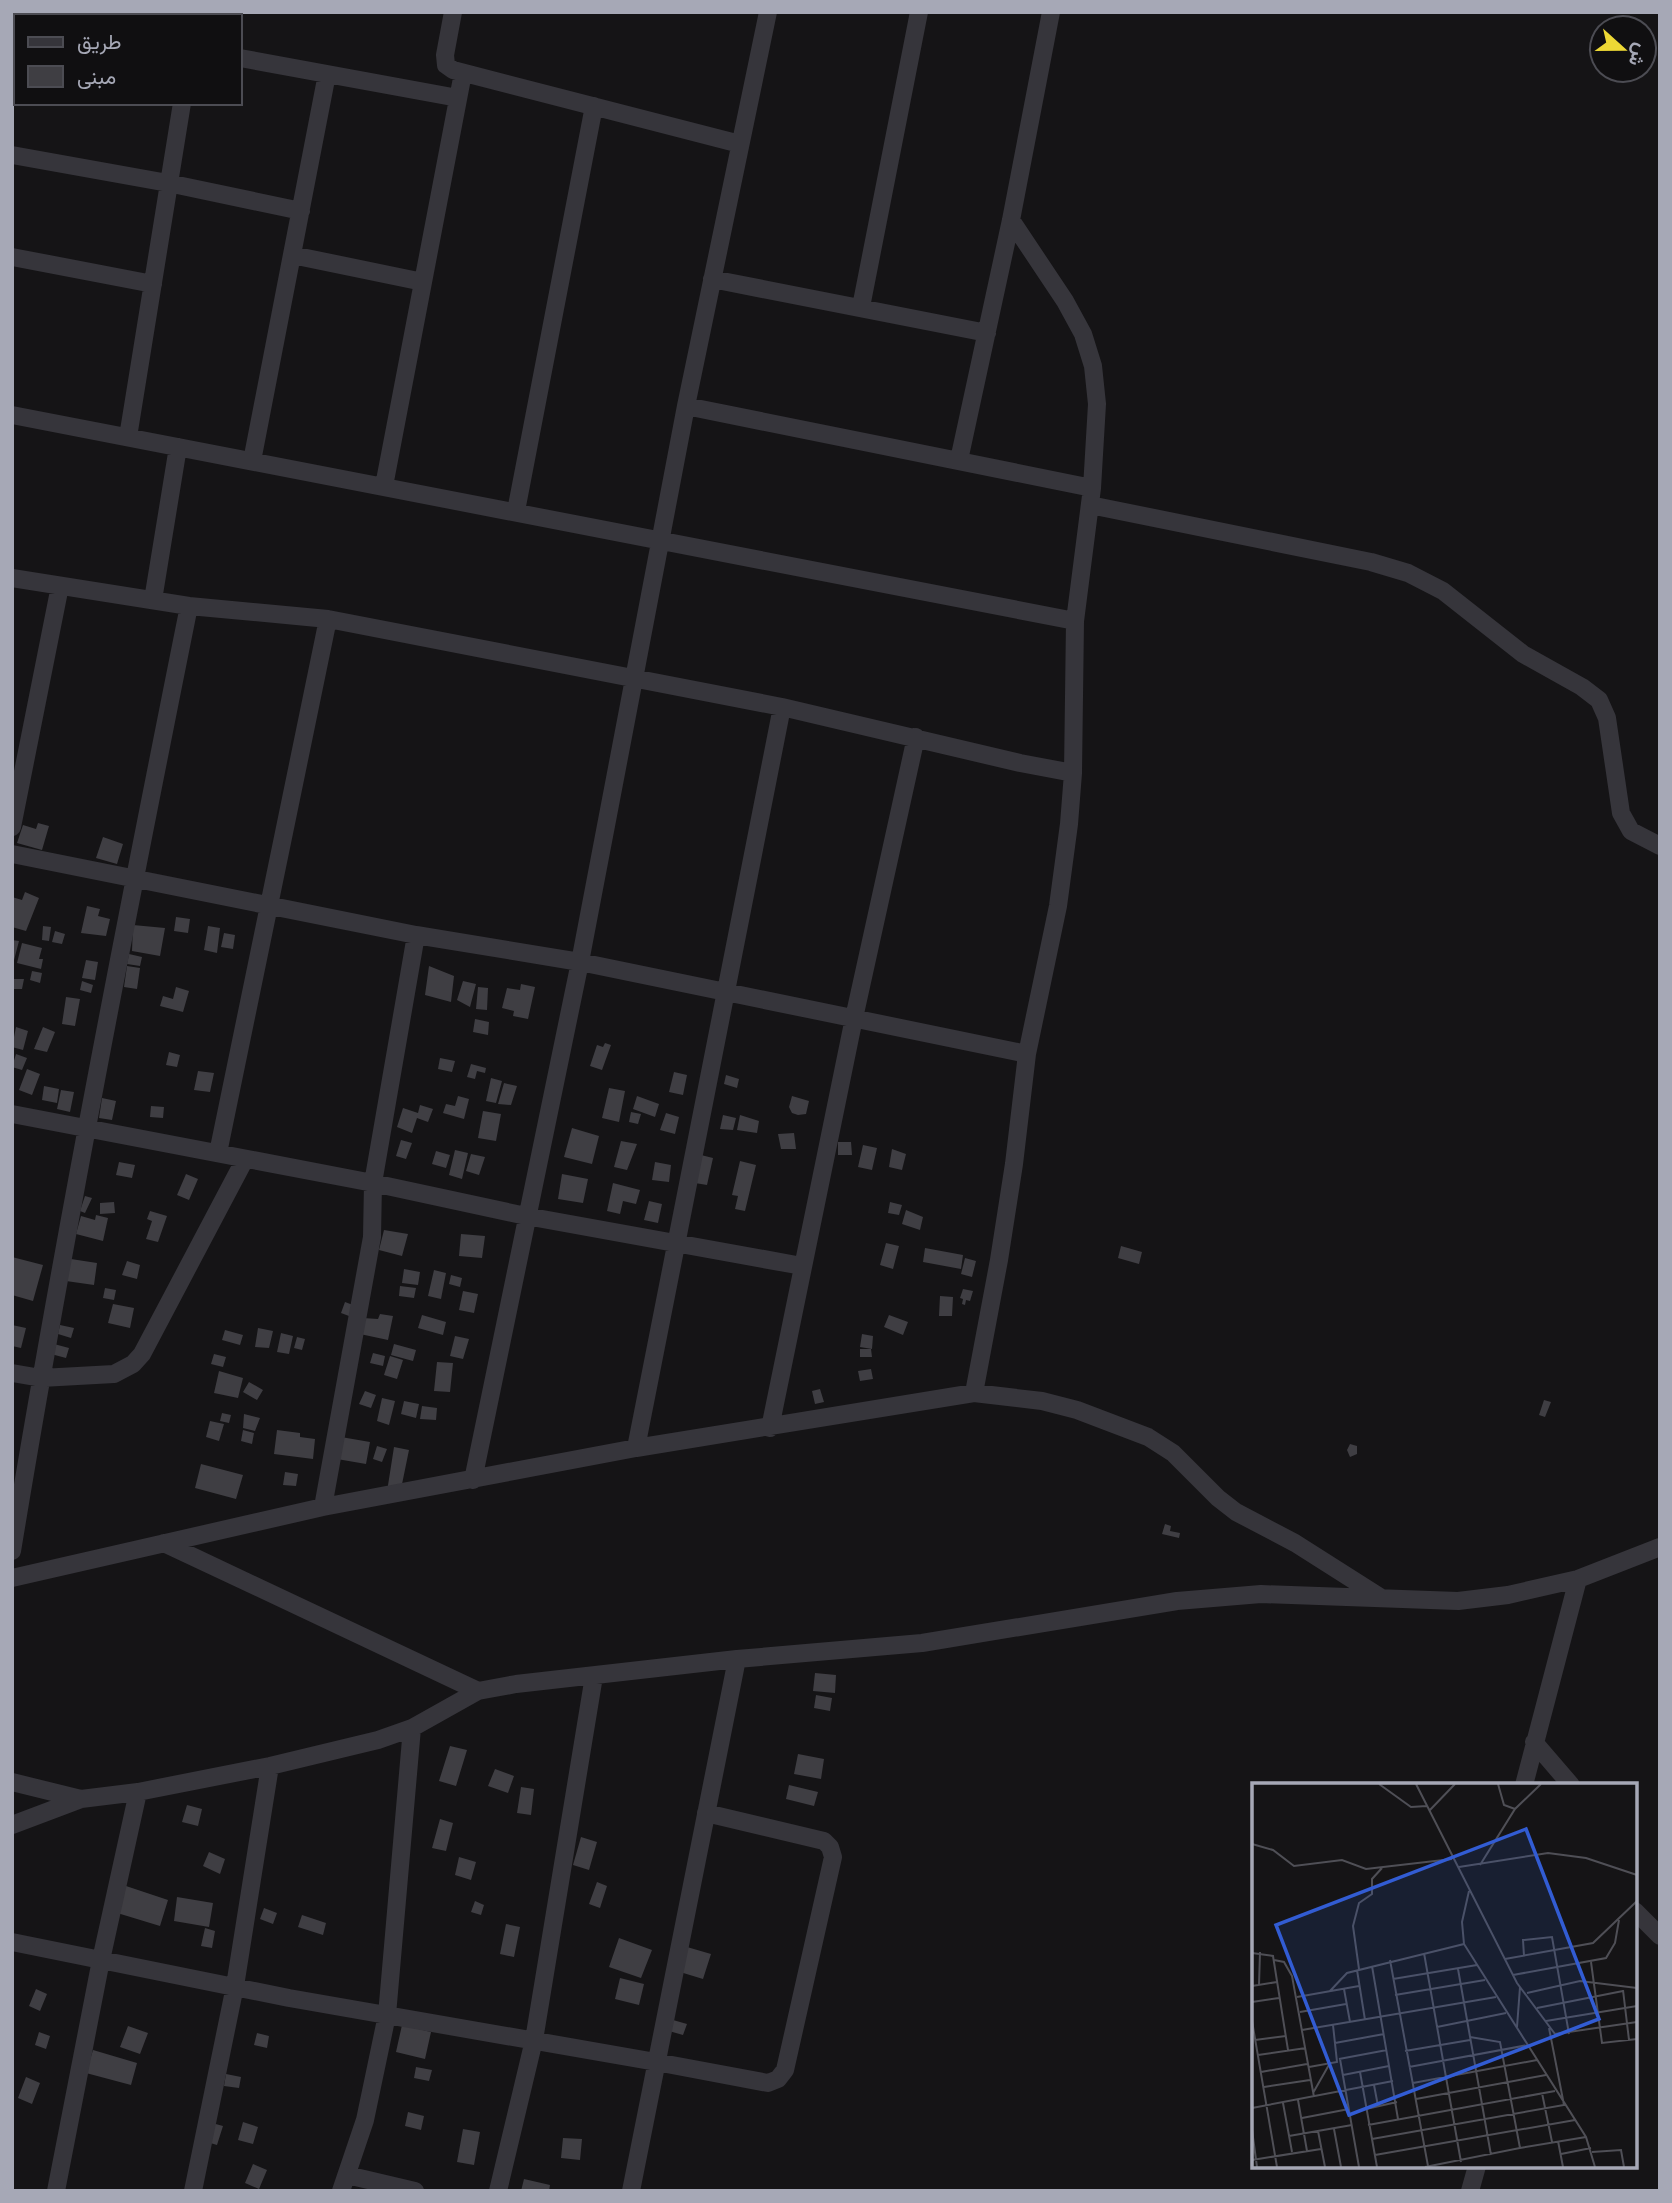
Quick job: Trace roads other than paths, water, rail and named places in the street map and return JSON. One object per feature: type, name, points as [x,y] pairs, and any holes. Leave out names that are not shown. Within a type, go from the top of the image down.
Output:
[{"type":"street","points":[[453,12],[445,55],[446,65],[453,70],[740,144]]},
{"type":"street","points":[[474,1480],[580,962],[686,406],[768,12]]},
{"type":"street","points":[[861,307],[919,12]]},
{"type":"street","points":[[959,460],[1011,220],[1051,12]]},
{"type":"street","points":[[242,58],[458,98]]},
{"type":"street","points":[[384,485],[463,73]]},
{"type":"street","points":[[252,461],[327,74]]},
{"type":"street","points":[[128,438],[182,105]]},
{"type":"street","points":[[516,512],[594,106]]},
{"type":"street","points":[[12,155],[169,183],[301,211]]},
{"type":"street","points":[[974,1393],[1006,1219],[1027,1054],[1058,906],[1069,824],[1073,773],[1075,621],[1091,496],[1097,404],[1093,366],[1083,334],[1065,301],[1011,220]]},
{"type":"street","points":[[292,255],[423,282]]},
{"type":"street","points":[[12,257],[153,284]]},
{"type":"street","points":[[712,279],[987,333]]},
{"type":"street","points":[[686,406],[959,460],[1091,496],[1408,573],[1443,591],[1523,654],[1582,687],[1599,700],[1607,718],[1621,813],[1631,831],[1660,846]]},
{"type":"street","points":[[12,415],[1075,621]]},
{"type":"street","points":[[153,600],[178,447]]},
{"type":"street","points":[[12,578],[189,606],[328,619],[782,707],[1073,773]]},
{"type":"street","points":[[12,827],[60,586]]},
{"type":"street","points":[[12,1551],[41,1378],[134,879],[189,606]]},
{"type":"street","points":[[218,1153],[328,619]]},
{"type":"street","points":[[636,1448],[782,707]]},
{"type":"street","points":[[770,1428],[854,1018],[916,737]]},
{"type":"street","points":[[12,854],[416,935],[580,962],[1027,1054]]},
{"type":"street","points":[[323,1507],[372,1237],[373,1184],[416,935]]},
{"type":"street","points":[[12,1114],[526,1216],[802,1266]]},
{"type":"street","points":[[12,1373],[41,1378],[114,1374],[133,1364],[142,1354],[245,1159]]},
{"type":"street","points":[[12,1578],[323,1507],[636,1448],[974,1393],[1042,1401],[1077,1410],[1148,1437],[1173,1453],[1236,1512],[1295,1543],[1380,1597]]},
{"type":"street","points":[[164,1543],[478,1691]]},
{"type":"street","points":[[12,1825],[81,1799],[138,1792],[270,1766],[378,1740],[412,1728],[478,1691],[516,1684],[737,1659],[922,1643],[1177,1601],[1261,1594],[1458,1601],[1508,1595],[1578,1579],[1660,1547]]},
{"type":"street","points":[[1524,1783],[1578,1579]]},
{"type":"street","points":[[631,2191],[737,1659]]},
{"type":"street","points":[[498,2191],[534,2040],[594,1676]]},
{"type":"street","points":[[412,1728],[387,2015],[365,2120],[344,2183],[415,2191]]},
{"type":"street","points":[[1534,1742],[1568,1783]]},
{"type":"street","points":[[193,2191],[235,1986],[270,1766]]},
{"type":"street","points":[[12,1782],[81,1799]]},
{"type":"street","points":[[56,2191],[101,1960],[138,1792]]},
{"type":"street","points":[[12,1942],[387,2015],[768,2083],[778,2079],[785,2070],[833,1857],[830,1847],[824,1841],[706,1813]]},
{"type":"street","points":[[1637,1913],[1660,1936]]},
{"type":"street","points":[[1470,2191],[1476,2168]]}]
